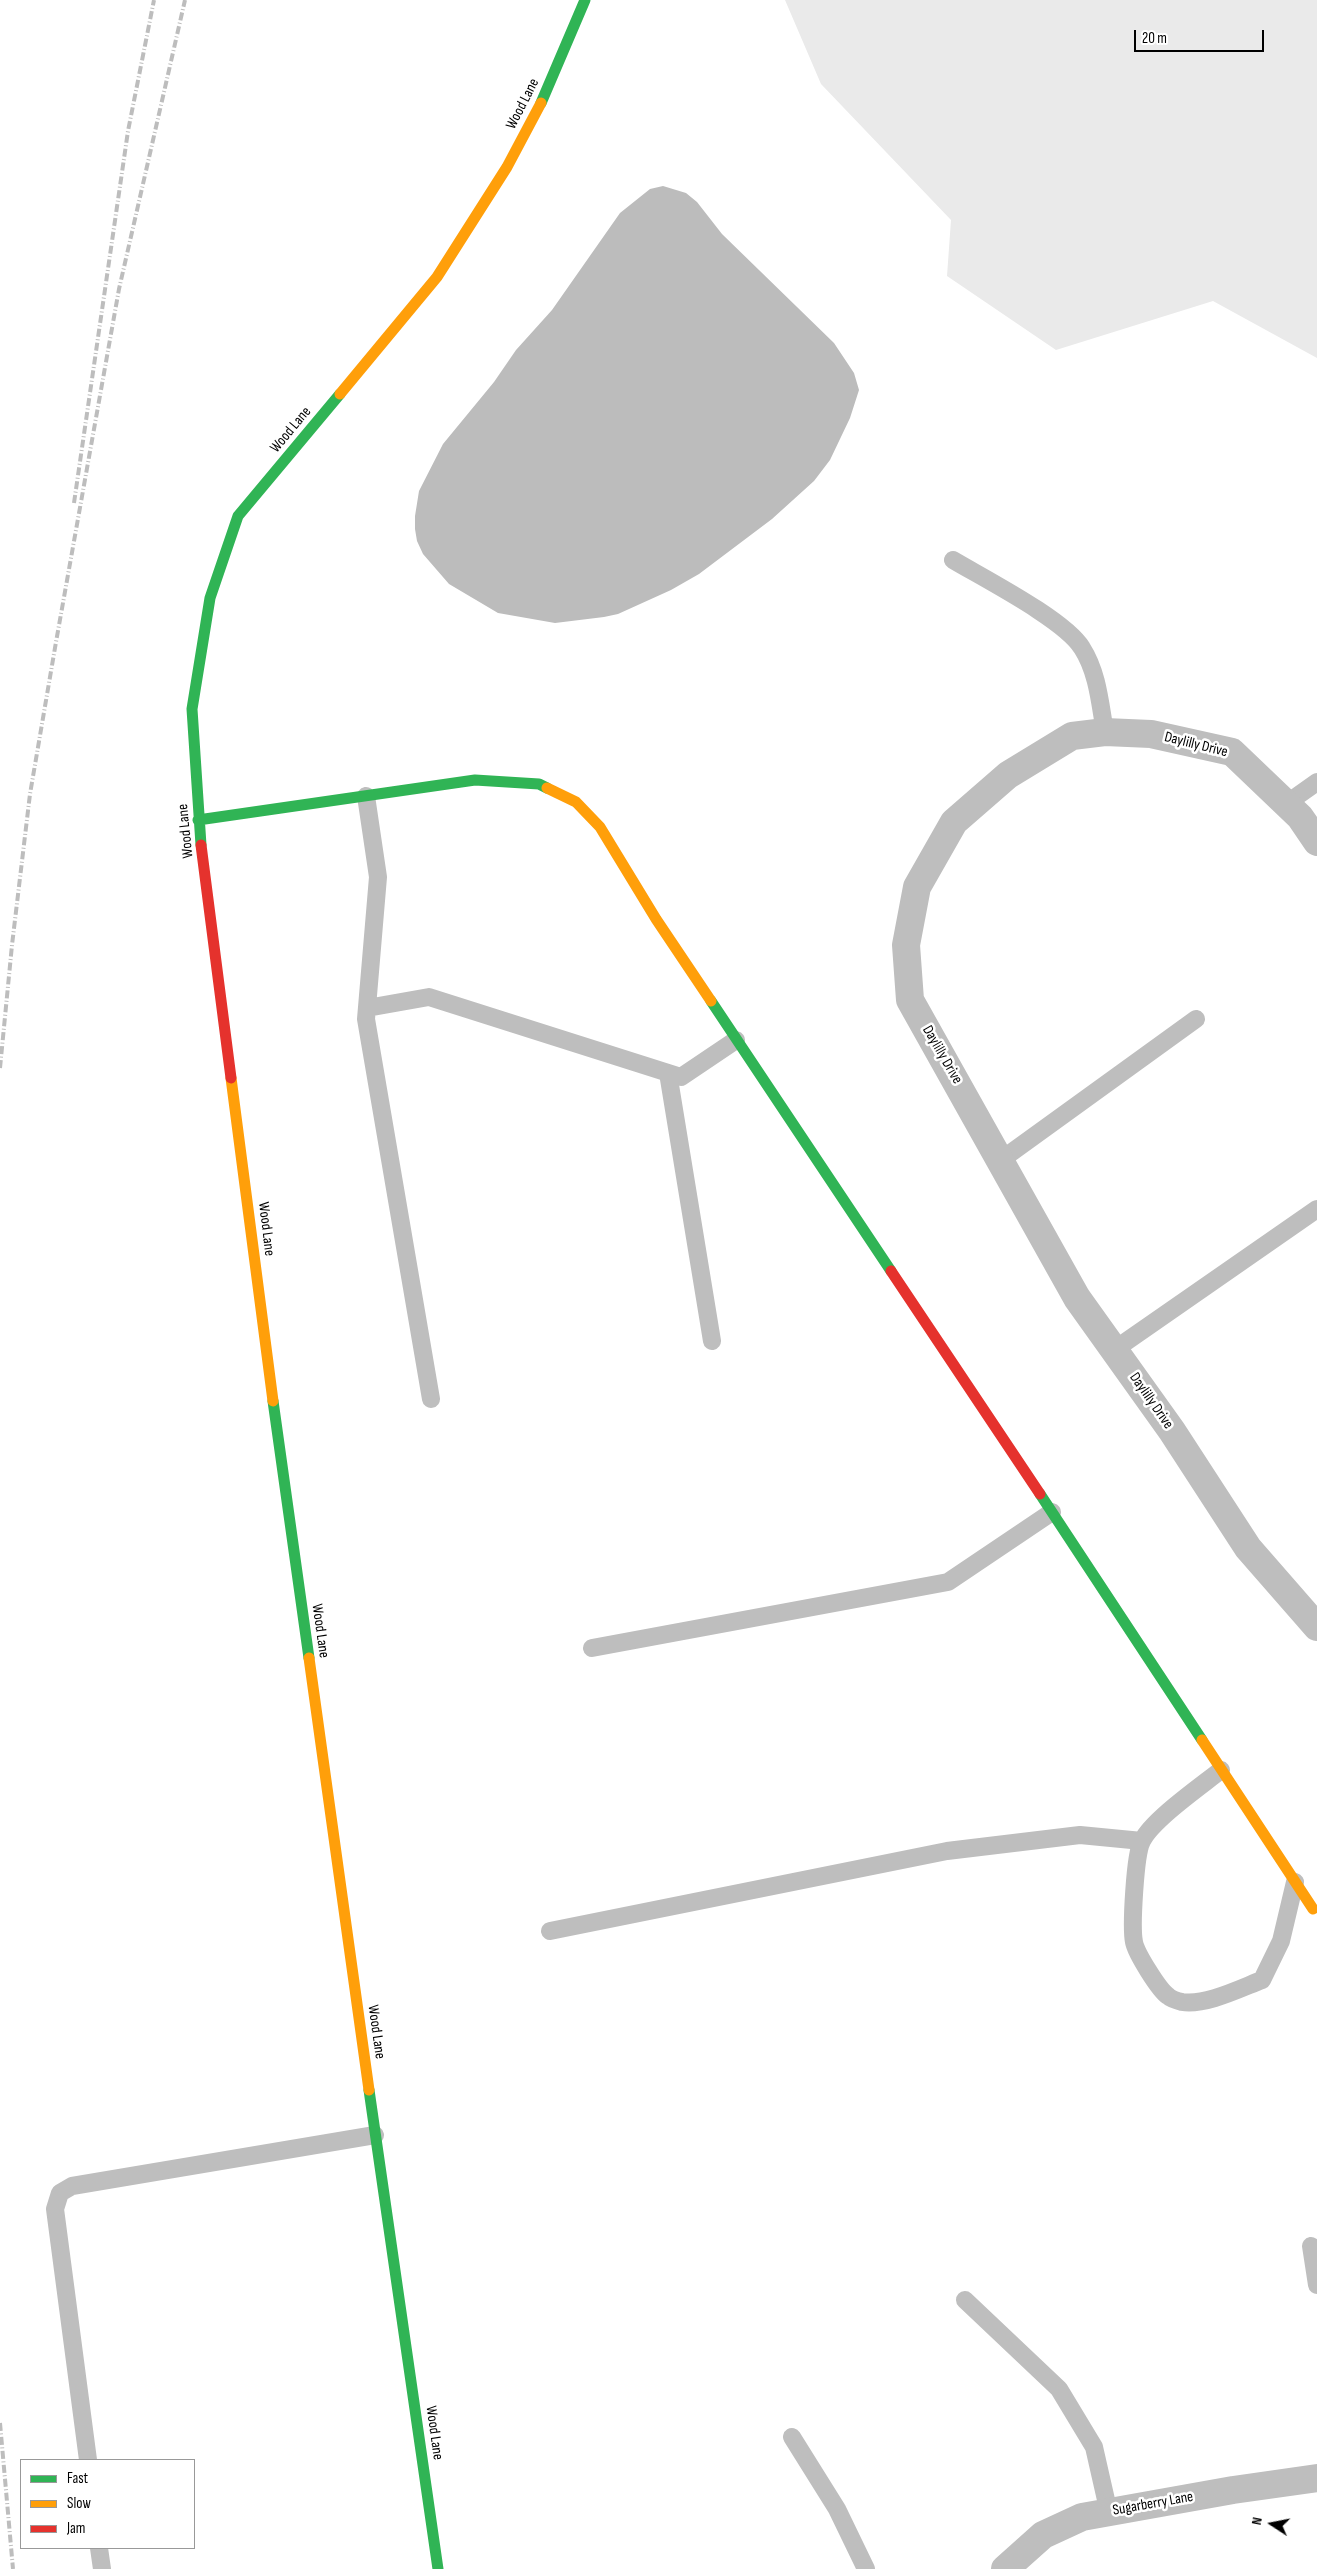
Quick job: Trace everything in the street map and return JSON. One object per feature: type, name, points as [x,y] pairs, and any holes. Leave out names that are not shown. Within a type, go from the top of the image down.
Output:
[{"type":"street","name":"Wood Lane","points":[[438,2569],[375,2135],[259,1296],[198,820],[192,709],[210,598],[238,516],[437,277],[507,167],[550,85],[584,0]]},
{"type":"street","name":"Daylilly Drive","points":[[1317,842],[1300,816],[1232,752],[1151,734],[1104,732],[1072,736],[1008,775],[954,822],[917,887],[906,945],[910,1000],[1077,1298],[1172,1431],[1248,1548],[1317,1627]]},
{"type":"street","points":[[198,820],[475,780],[539,784],[576,802],[600,827],[656,919],[1052,1512],[1313,1909]]},
{"type":"street","name":"Sugarberry Lane","points":[[1005,2569],[1043,2535],[1082,2517],[1233,2490],[1317,2478]]},
{"type":"lane","points":[[953,560],[1066,629],[1082,648],[1095,674],[1104,732]]},
{"type":"lane","points":[[1286,804],[1317,782]]},
{"type":"lane","points":[[366,796],[378,877],[366,1020],[431,1399]]},
{"type":"lane","points":[[367,1008],[429,997],[681,1077],[736,1040]]},
{"type":"lane","points":[[1001,1160],[1196,1019]]},
{"type":"lane","points":[[668,1073],[712,1341]]},
{"type":"lane","points":[[1114,1350],[1317,1209]]},
{"type":"lane","points":[[592,1648],[948,1582],[1052,1512]]},
{"type":"lane","points":[[1221,1770],[1154,1826],[1142,1841],[1136,1873],[1134,1943],[1145,1966],[1167,1996],[1183,2002],[1214,1998],[1262,1980],[1281,1941],[1295,1882]]},
{"type":"lane","points":[[550,1931],[947,1851],[1080,1835],[1142,1841]]},
{"type":"lane","points":[[88,2459],[55,2209],[60,2193],[72,2186],[375,2135]]},
{"type":"lane","points":[[1311,2246],[1317,2285]]},
{"type":"lane","points":[[965,2300],[1059,2389],[1094,2447],[1109,2512]]},
{"type":"lane","points":[[792,2437],[837,2509],[866,2569]]},
{"type":"lane","points":[[99,2549],[102,2569]]},
{"type":"shaded area","points":[[785,0],[1317,0],[1317,358],[1213,301],[1056,350],[947,276],[951,220],[821,84]]},
{"type":"shaded area","points":[[663,186],[686,193],[697,202],[722,234],[834,343],[854,373],[859,390],[850,418],[830,460],[814,481],[772,519],[699,574],[671,590],[618,614],[604,617],[555,623],[498,613],[449,584],[423,554],[417,541],[415,529],[419,491],[443,444],[494,382],[516,350],[552,310],[620,213],[650,189]]},
{"type":"railway","points":[[74,503],[128,131],[154,0]]},
{"type":"railway","points":[[0,1068],[30,794],[56,642],[119,289],[185,0]]},
{"type":"railway","points":[[0,2423],[13,2569]]},
{"type":"traffic: fast","points":[[541,103],[585,0]]},
{"type":"traffic: fast","points":[[201,845],[192,709],[210,598],[238,516],[340,394]]},
{"type":"traffic: fast","points":[[198,820],[475,780],[539,784],[547,788]]},
{"type":"traffic: fast","points":[[711,1001],[891,1271]]},
{"type":"traffic: fast","points":[[273,1401],[309,1658]]},
{"type":"traffic: fast","points":[[1040,1494],[1202,1740]]},
{"type":"traffic: fast","points":[[369,2090],[438,2569]]},
{"type":"traffic: slow","points":[[340,394],[437,277],[507,167],[541,103]]},
{"type":"traffic: slow","points":[[547,788],[576,802],[600,827],[656,919],[711,1001]]},
{"type":"traffic: slow","points":[[231,1078],[273,1401]]},
{"type":"traffic: slow","points":[[309,1658],[369,2090]]},
{"type":"traffic: slow","points":[[1202,1740],[1313,1909]]},
{"type":"traffic: jam","points":[[201,845],[231,1078]]},
{"type":"traffic: jam","points":[[891,1271],[1040,1494]]}]
